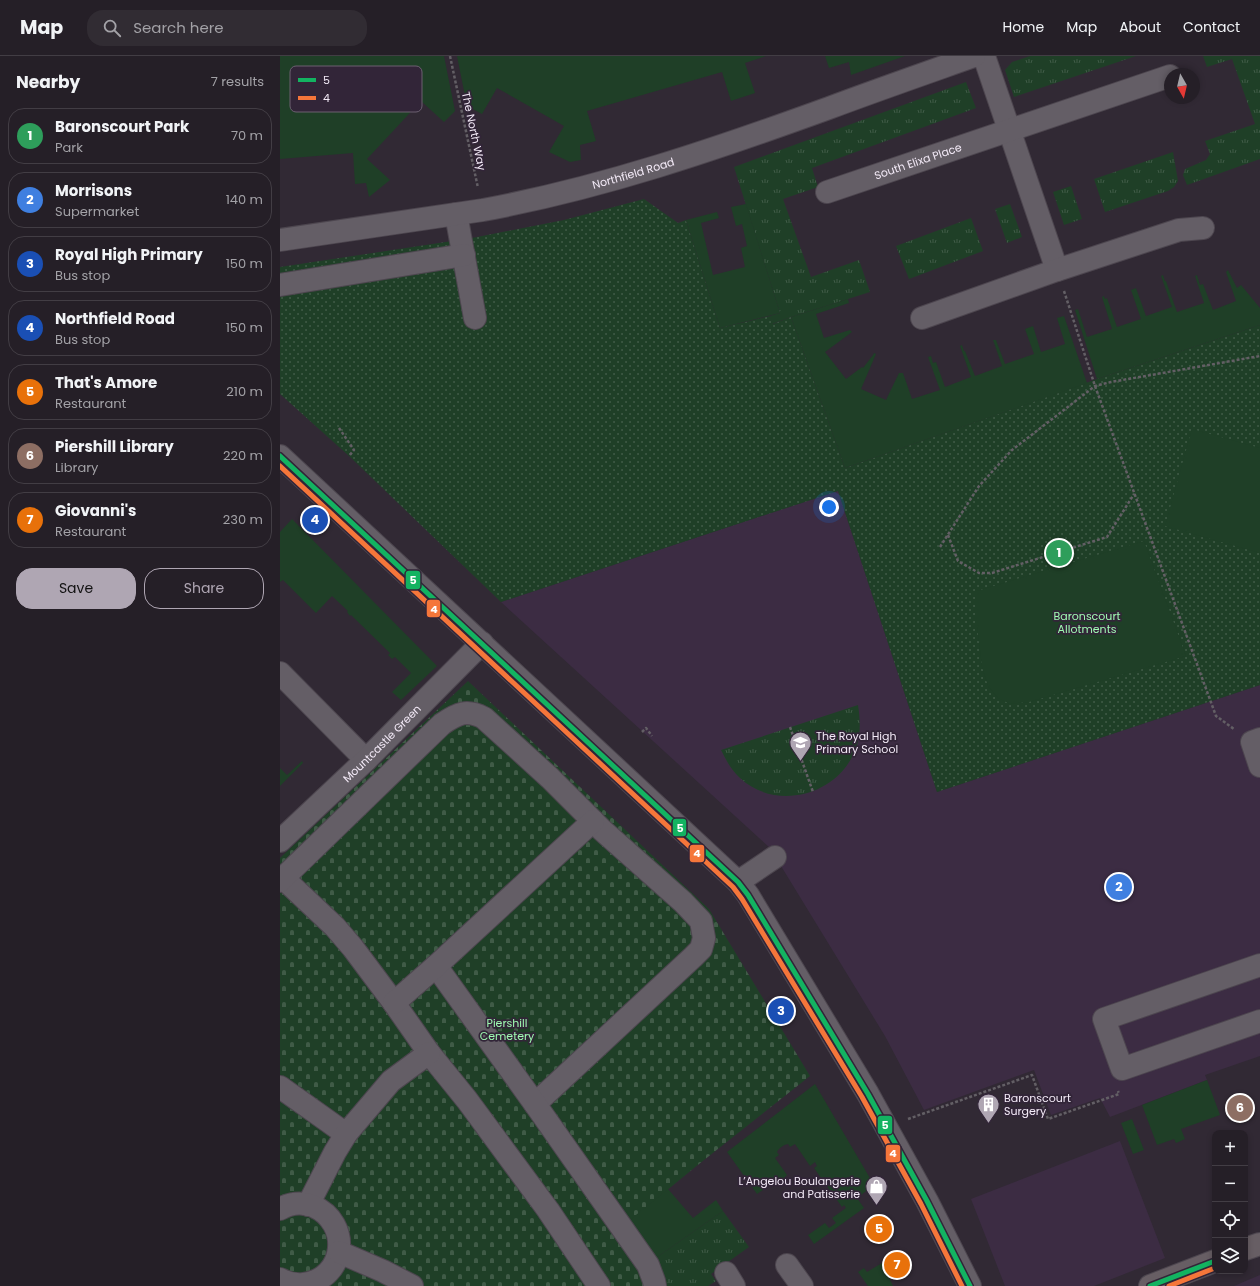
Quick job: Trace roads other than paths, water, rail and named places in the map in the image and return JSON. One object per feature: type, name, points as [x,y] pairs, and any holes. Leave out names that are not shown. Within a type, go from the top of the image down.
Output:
[{"type":"main road","points":[[1248,1248],[1260,1244]]},
{"type":"main road","points":[[1150,1286],[1212,1262]]},
{"type":"street","name":"Northfield Road","points":[[280,240],[483,210],[591,186],[695,155],[974,56]]},
{"type":"street","points":[[984,56],[1056,270]]},
{"type":"street","name":"South Elixa Place","points":[[827,192],[1164,78]]},
{"type":"street","points":[[456,214],[475,318]]},
{"type":"street","points":[[922,318],[1056,270],[1179,230],[1203,228]]},
{"type":"street","points":[[280,284],[464,255]]},
{"type":"street","points":[[280,456],[738,882],[752,902],[868,1094],[928,1201],[970,1286]]},
{"type":"street","name":"Mountcastle Green","points":[[280,841],[366,760],[482,643]]},
{"type":"street","points":[[280,673],[366,760]]},
{"type":"street","points":[[535,1104],[693,958],[701,949],[704,938],[701,921],[683,902],[593,821],[550,778],[484,718],[477,714],[462,713],[453,716],[442,724],[281,879],[335,927],[394,1002],[429,1053],[467,1100],[548,1210],[600,1286]]},
{"type":"street","points":[[1256,741],[1260,766]]},
{"type":"street","points":[[394,1002],[436,966],[593,821]]},
{"type":"street","points":[[738,882],[775,857]]},
{"type":"street","points":[[1260,965],[1104,1019],[1122,1069],[1260,1021]]},
{"type":"street","points":[[436,966],[648,1265],[655,1286]]},
{"type":"street","points":[[308,1205],[335,1152],[346,1134],[391,1081],[429,1053]]},
{"type":"street","points":[[280,1087],[346,1134]]},
{"type":"street","points":[[280,1209],[284,1206],[296,1204],[308,1205],[320,1209],[330,1217],[336,1228],[339,1240],[339,1252],[333,1265],[324,1276],[312,1282],[298,1284],[283,1282]]},
{"type":"street","points":[[339,1252],[383,1271],[412,1286]]},
{"type":"street","points":[[787,1265],[802,1286]]},
{"type":"place","name":"Northfield Road","points":[[315,520]]},
{"type":"place","name":"Baronscourt Park","points":[[1059,553]]},
{"type":"place","name":"The Royal High Primary School","points":[[801,762]]},
{"type":"place","name":"Morrisons","points":[[1119,887]]},
{"type":"place","name":"Royal High Primary","points":[[781,1011]]},
{"type":"place","name":"Piershill Library","points":[[1240,1108]]},
{"type":"place","name":"Baronscourt Surgery","points":[[989,1124]]},
{"type":"place","name":"L’Angelou Boulangerie and Patisserie","points":[[876,1206]]},
{"type":"place","name":"That's Amore","points":[[879,1229]]},
{"type":"place","name":"Giovanni's","points":[[897,1265]]},
{"type":"park label","name":"Baronscourt Allotments","points":[[1087,622]]},
{"type":"park label","name":"Piershill Cemetery","points":[[507,1029]]}]
